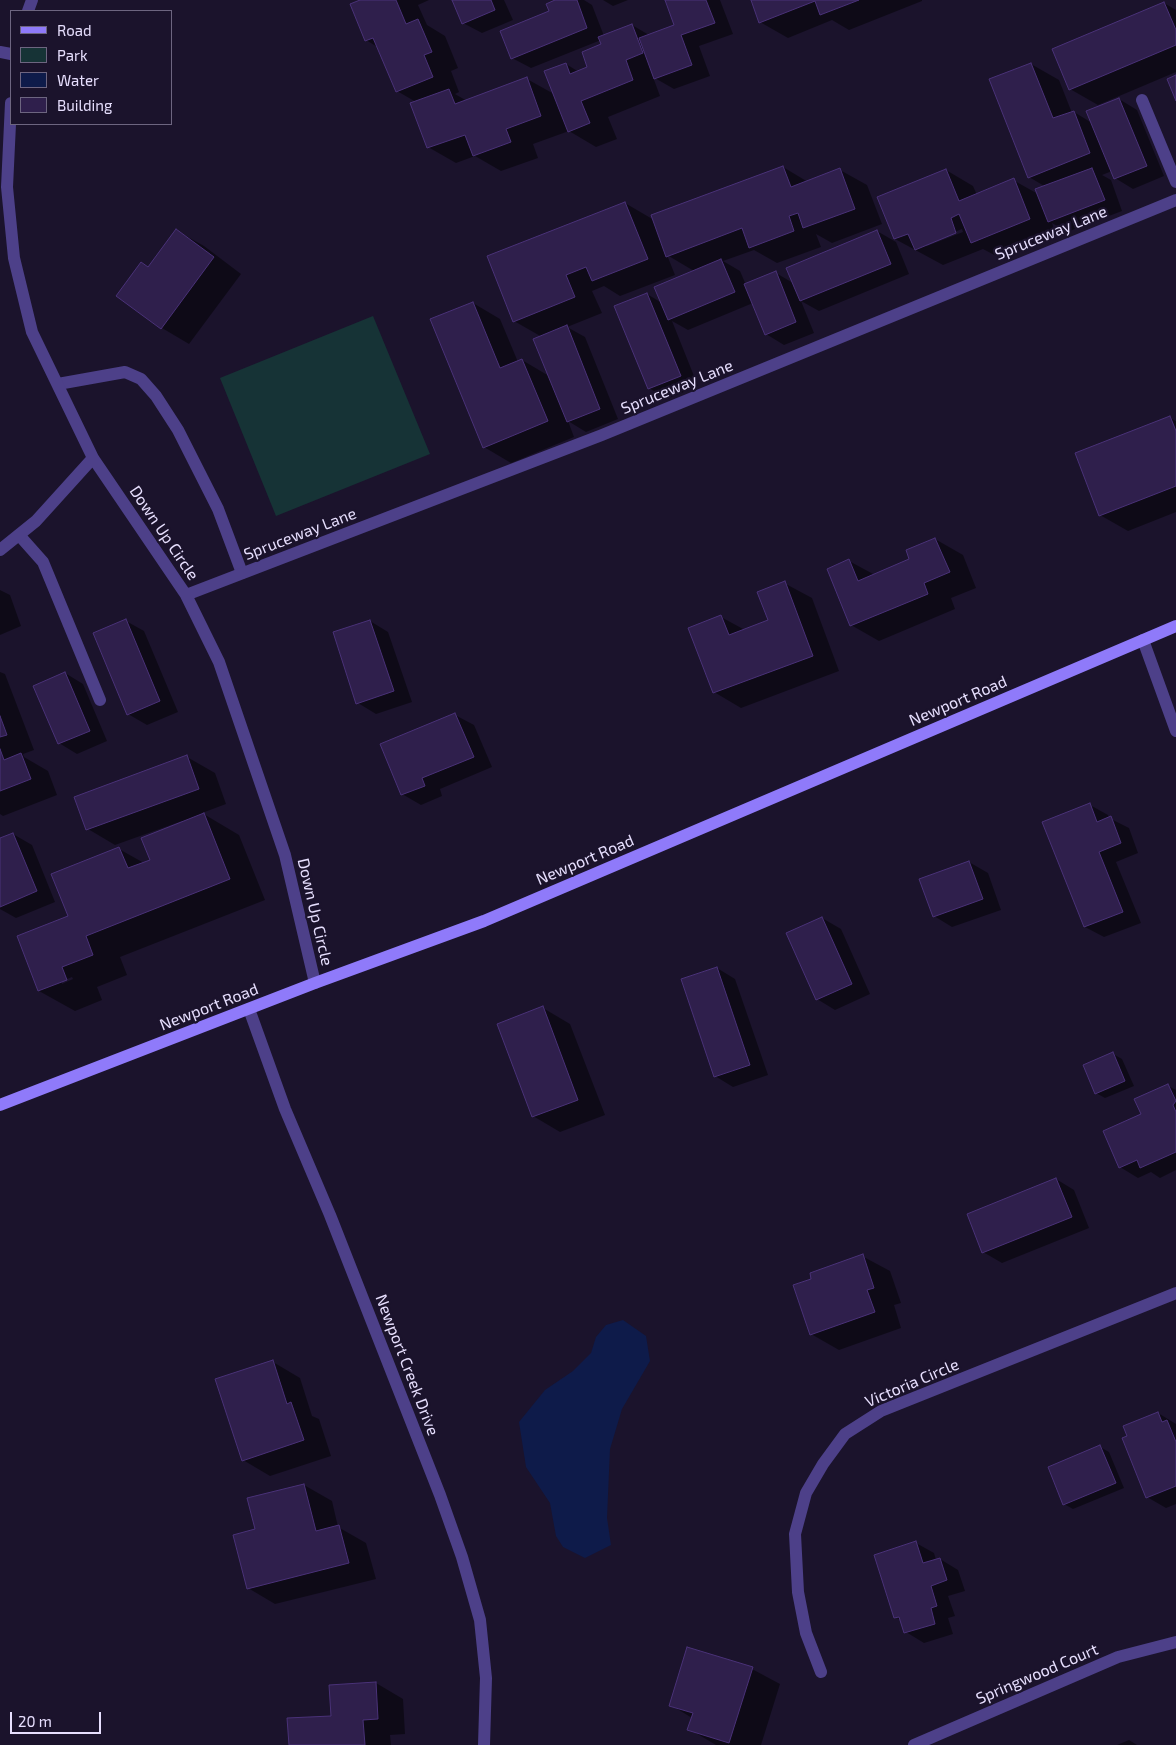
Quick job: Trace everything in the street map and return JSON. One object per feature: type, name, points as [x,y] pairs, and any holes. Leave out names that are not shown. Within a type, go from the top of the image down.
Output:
[{"type":"street","points":[[1142,100],[1176,182]]},
{"type":"street","name":"Down Up Circle","points":[[10,123],[7,187],[14,258],[32,332],[93,458],[186,595],[219,662],[285,855],[315,983]]},
{"type":"street","name":"Spruceway Lane","points":[[186,595],[602,435],[1176,200]]},
{"type":"street","points":[[58,384],[125,372],[142,379],[156,396],[178,430],[218,509],[242,573]]},
{"type":"street","points":[[0,550],[36,521],[93,458]]},
{"type":"street","points":[[19,535],[43,562],[100,700]]},
{"type":"street","name":"Newport Road","points":[[0,1105],[315,983],[484,921],[1176,626]]},
{"type":"street","points":[[1144,640],[1176,731]]},
{"type":"street","name":"Newport Creek Drive","points":[[249,1009],[285,1109],[334,1224],[440,1495],[462,1557],[480,1620],[486,1678],[484,1745]]},
{"type":"street","name":"Victoria Circle","points":[[821,1672],[806,1633],[799,1600],[795,1534],[806,1493],[823,1464],[845,1434],[881,1411],[1176,1293]]},
{"type":"street","name":"Springwood Court","points":[[914,1745],[1118,1658],[1176,1642]]},
{"type":"green space","points":[[373,316],[430,454],[276,516],[220,378]]},
{"type":"water","points":[[623,1320],[646,1336],[650,1361],[622,1409],[610,1449],[607,1518],[611,1545],[585,1558],[563,1547],[556,1536],[550,1503],[526,1467],[519,1422],[545,1390],[573,1371],[591,1353],[596,1337],[606,1325]]},
{"type":"building","points":[[360,0],[396,0],[406,24],[418,19],[432,52],[424,55],[433,77],[396,92],[373,38],[365,41],[350,4]]},
{"type":"building","points":[[452,0],[491,0],[495,10],[462,24]]},
{"type":"building","points":[[555,0],[577,0],[587,28],[511,59],[500,31],[549,11],[546,4]]},
{"type":"building","points":[[665,0],[706,0],[715,23],[681,35],[692,65],[654,79],[639,38],[674,25]]},
{"type":"building","points":[[751,0],[859,0],[820,15],[815,1],[759,23]]},
{"type":"building","points":[[1164,2],[1176,30],[1176,45],[1069,90],[1052,49]]},
{"type":"building","points":[[632,24],[643,53],[626,60],[633,80],[581,101],[590,123],[568,132],[544,71],[566,63],[570,74],[587,67],[582,52],[601,44],[598,37]]},
{"type":"building","points":[[1031,63],[1053,118],[1074,111],[1090,153],[1028,178],[989,79]]},
{"type":"building","points":[[1176,75],[1176,101],[1167,79]]},
{"type":"building","points":[[527,77],[541,116],[506,129],[511,142],[473,156],[465,135],[427,148],[410,103],[449,89],[455,104]]},
{"type":"building","points":[[1119,98],[1147,166],[1114,179],[1086,111]]},
{"type":"building","points":[[783,166],[791,187],[840,168],[855,209],[803,228],[798,213],[789,216],[794,231],[749,248],[742,228],[666,257],[651,215]]},
{"type":"building","points":[[1092,168],[1105,200],[1048,222],[1035,189]]},
{"type":"building","points":[[946,169],[959,201],[1014,178],[1030,219],[971,243],[959,214],[951,218],[956,233],[915,250],[908,234],[894,239],[877,197]]},
{"type":"building","points":[[625,202],[648,259],[592,281],[586,267],[566,275],[575,297],[513,322],[487,256]]},
{"type":"building","points":[[176,229],[214,257],[161,329],[116,296],[141,262],[148,267]]},
{"type":"building","points":[[877,230],[891,264],[800,301],[786,268]]},
{"type":"building","points":[[721,259],[735,292],[668,320],[654,287]]},
{"type":"building","points":[[776,271],[796,322],[765,335],[744,284]]},
{"type":"building","points":[[647,293],[681,376],[648,389],[614,306]]},
{"type":"building","points":[[473,302],[500,368],[522,359],[548,421],[483,448],[430,319]]},
{"type":"building","points":[[567,325],[600,409],[567,422],[533,339]]},
{"type":"building","points":[[1170,416],[1176,431],[1176,486],[1099,516],[1075,453]]},
{"type":"building","points":[[935,538],[950,572],[924,583],[928,594],[850,626],[827,569],[849,559],[858,581],[909,559],[906,550]]},
{"type":"building","points":[[785,581],[813,656],[713,693],[688,628],[721,615],[729,635],[768,620],[757,592]]},
{"type":"building","points":[[126,619],[160,701],[127,715],[93,633]]},
{"type":"building","points":[[370,620],[394,691],[356,704],[333,632]]},
{"type":"building","points":[[65,672],[90,731],[58,744],[33,686]]},
{"type":"building","points":[[455,713],[474,757],[422,778],[425,786],[401,795],[380,744]]},
{"type":"building","points":[[0,716],[7,735],[0,737]]},
{"type":"building","points":[[0,749],[4,760],[21,753],[31,779],[0,791]]},
{"type":"building","points":[[187,755],[199,789],[86,830],[74,797]]},
{"type":"building","points":[[1090,803],[1097,822],[1111,816],[1121,843],[1099,852],[1123,912],[1084,927],[1042,822]]},
{"type":"building","points":[[204,813],[230,879],[86,936],[93,955],[62,967],[67,980],[38,991],[17,936],[68,916],[51,874],[119,847],[128,868],[150,860],[141,838]]},
{"type":"building","points":[[13,833],[37,891],[0,907],[0,838]]},
{"type":"building","points":[[969,861],[983,899],[933,917],[919,879]]},
{"type":"building","points":[[822,917],[852,984],[816,1000],[786,933]]},
{"type":"building","points":[[717,967],[750,1065],[714,1077],[681,979]]},
{"type":"building","points":[[543,1006],[578,1100],[532,1117],[497,1024]]},
{"type":"building","points":[[1113,1052],[1125,1081],[1095,1094],[1083,1065]]},
{"type":"building","points":[[1168,1084],[1176,1101],[1173,1105],[1176,1112],[1176,1152],[1140,1168],[1137,1160],[1119,1168],[1103,1131],[1141,1114],[1134,1099]]},
{"type":"building","points":[[1056,1178],[1072,1217],[982,1253],[967,1214]]},
{"type":"building","points":[[863,1254],[874,1288],[867,1290],[875,1312],[810,1335],[793,1285],[811,1279],[810,1273]]},
{"type":"building","points":[[273,1360],[287,1404],[291,1402],[304,1440],[242,1461],[215,1379]]},
{"type":"building","points":[[1158,1412],[1162,1422],[1167,1420],[1176,1442],[1176,1486],[1146,1498],[1122,1438],[1127,1436],[1123,1426]]},
{"type":"building","points":[[1100,1445],[1116,1483],[1063,1505],[1048,1467]]},
{"type":"building","points":[[304,1484],[316,1531],[339,1525],[349,1563],[247,1589],[233,1535],[255,1529],[247,1498]]},
{"type":"building","points":[[916,1541],[923,1563],[940,1558],[947,1580],[931,1586],[937,1606],[931,1608],[935,1624],[904,1633],[899,1617],[894,1618],[874,1555]]},
{"type":"building","points":[[687,1647],[753,1667],[729,1743],[687,1730],[693,1713],[669,1706]]},
{"type":"building","points":[[376,1682],[378,1719],[363,1720],[365,1745],[289,1745],[287,1718],[331,1716],[329,1685]]}]
